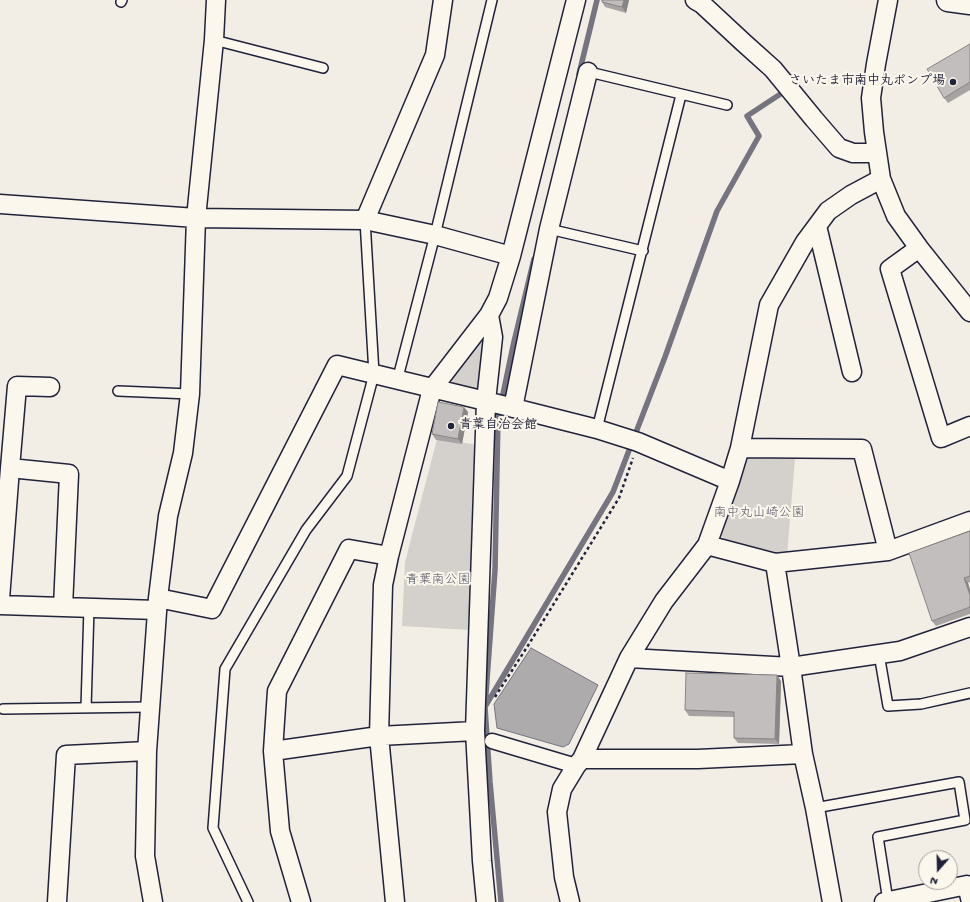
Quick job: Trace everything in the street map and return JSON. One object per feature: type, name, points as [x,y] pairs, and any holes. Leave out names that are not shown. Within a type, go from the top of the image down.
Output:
[{"type":"street","points":[[153,902],[145,856],[147,751],[157,604],[168,516],[183,453],[190,394],[196,218],[214,40],[216,0]]},
{"type":"street","points":[[365,220],[435,55],[444,0]]},
{"type":"street","points":[[499,405],[549,229],[574,68],[576,0]]},
{"type":"street","points":[[695,0],[702,4],[773,69],[839,148],[853,153],[877,153]]},
{"type":"street","points":[[888,0],[871,98],[881,179],[896,216],[919,248],[970,312]]},
{"type":"street","points":[[948,0],[970,3]]},
{"type":"street","points":[[395,902],[380,736],[383,585],[389,556],[432,389],[489,315],[498,298],[574,68]]},
{"type":"street","points":[[570,902],[564,876],[557,812],[562,789],[579,762],[629,658],[664,601],[707,545],[740,448],[769,305],[805,242],[828,211],[852,195],[881,179]]},
{"type":"street","points":[[0,204],[196,218],[365,220],[434,235],[511,256]]},
{"type":"street","points":[[817,226],[852,372]]},
{"type":"street","points":[[919,248],[890,269],[942,438],[970,426]]},
{"type":"street","points":[[486,902],[482,861],[475,731],[499,405],[493,337],[489,315]]},
{"type":"street","points":[[0,605],[89,608],[157,604],[212,609],[337,366],[597,429],[638,442],[730,481]]},
{"type":"street","points":[[0,600],[17,386],[50,387]]},
{"type":"street","points":[[740,448],[862,450],[888,551]]},
{"type":"street","points":[[10,468],[69,474],[63,607]]},
{"type":"street","points":[[707,545],[775,564],[888,551],[970,521]]},
{"type":"street","points":[[301,902],[280,831],[273,751],[277,691],[349,549],[389,556]]},
{"type":"street","points":[[775,564],[803,754],[816,808],[832,902]]},
{"type":"street","points":[[629,658],[791,667],[900,651],[968,633]]},
{"type":"street","points":[[273,751],[380,736],[475,731]]},
{"type":"street","points":[[492,741],[579,762],[698,760],[803,754]]},
{"type":"street","points":[[57,902],[66,755],[147,751]]},
{"type":"street","points":[[886,902],[967,885],[970,898]]},
{"type":"lane","points":[[397,381],[492,0]]},
{"type":"lane","points":[[214,40],[323,68]]},
{"type":"lane","points":[[574,68],[727,105]]},
{"type":"lane","points":[[597,429],[681,94]]},
{"type":"lane","points":[[248,902],[213,828],[225,669],[306,530],[347,476],[374,374],[365,220]]},
{"type":"lane","points":[[549,229],[642,251]]},
{"type":"lane","points":[[118,391],[190,394]]},
{"type":"lane","points":[[86,708],[89,608]]},
{"type":"lane","points":[[879,654],[888,706],[921,704],[970,693]]},
{"type":"lane","points":[[3,709],[150,707]]},
{"type":"lane","points":[[816,808],[959,782],[965,820],[878,837],[886,902]]},
{"type":"path","points":[[493,699],[619,498],[638,442]]},
{"type":"green space","points":[[480,342],[488,345],[477,389],[471,394],[452,389],[452,380]]},
{"type":"green space","name":"青葉南公園","points":[[437,439],[479,445],[470,630],[402,626],[405,562]]},
{"type":"green space","name":"南中丸山崎公園","points":[[748,458],[795,459],[787,556],[724,539],[721,535],[743,461]]},
{"type":"shaded area","points":[[531,648],[598,685],[569,744],[563,747],[497,728],[494,704]]},
{"type":"building","points":[[602,0],[624,0],[622,7],[602,2]]},
{"type":"building","name":"さいたま市南中丸ポンプ場","points":[[970,44],[970,82],[944,98],[927,69]]},
{"type":"building","points":[[438,402],[464,407],[458,439],[432,434]]},
{"type":"building","points":[[970,531],[970,576],[964,578],[970,595],[970,607],[932,621],[909,553]]},
{"type":"building","points":[[686,673],[777,675],[775,739],[734,738],[734,712],[685,710]]},
{"type":"waterway","points":[[579,74],[597,0]]},
{"type":"waterway","points":[[486,705],[613,492],[665,357],[717,211],[759,136],[747,116],[785,91]]},
{"type":"waterway","points":[[501,902],[485,707],[495,570],[498,418],[513,346],[534,259]]},
{"type":"place","name":"さいたま市南中丸ポンプ場","points":[[953,82]]},
{"type":"place","name":"青葉自治会館","points":[[451,426]]}]
